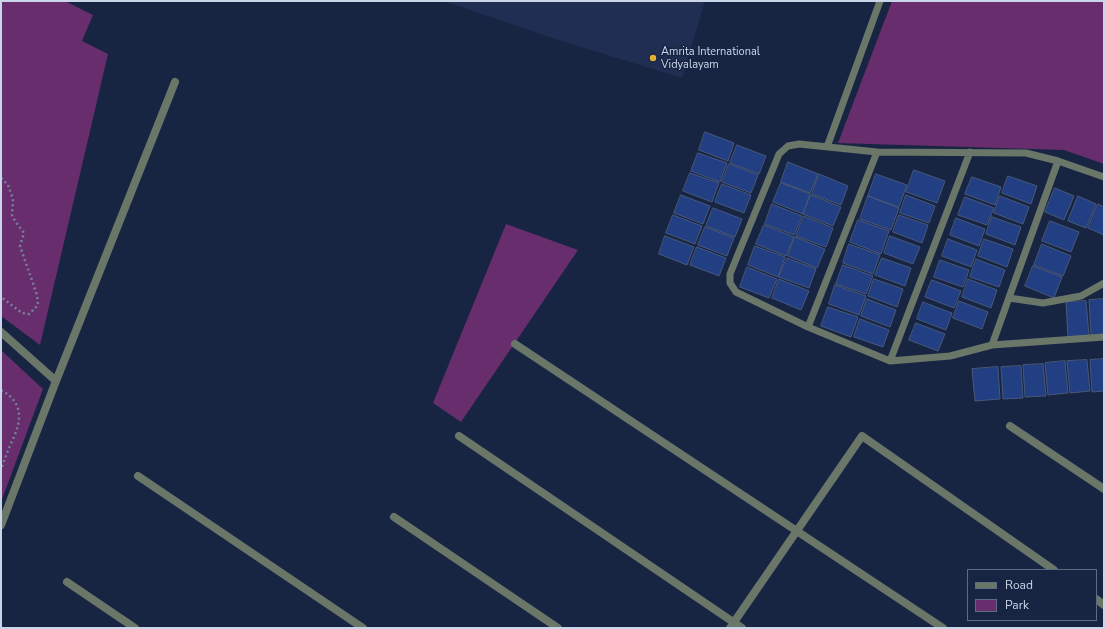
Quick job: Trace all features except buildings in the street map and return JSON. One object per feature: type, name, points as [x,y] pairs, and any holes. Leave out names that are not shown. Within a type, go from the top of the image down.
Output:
[{"type":"street","points":[[1,525],[56,381],[175,82]]},
{"type":"street","points":[[1,332],[56,381]]},
{"type":"street","points":[[515,344],[943,628]]},
{"type":"street","points":[[1010,426],[1104,489]]},
{"type":"street","points":[[459,436],[732,625],[742,628]]},
{"type":"street","points":[[732,625],[862,436],[1053,569]]},
{"type":"street","points":[[138,476],[363,628]]},
{"type":"street","points":[[394,517],[558,628]]},
{"type":"street","points":[[67,582],[135,628]]},
{"type":"lane","points":[[827,147],[880,1]]},
{"type":"lane","points":[[1104,177],[1058,161],[1026,153],[877,152],[799,144],[788,146],[779,154],[730,274],[730,283],[736,292],[808,327],[890,361],[950,356],[992,345],[1104,336]]},
{"type":"lane","points":[[808,327],[877,152]]},
{"type":"lane","points":[[890,361],[970,152]]},
{"type":"lane","points":[[992,345],[1058,161]]},
{"type":"lane","points":[[1009,298],[1043,302],[1081,296],[1104,283]]},
{"type":"path","points":[[1,178],[8,185],[13,199],[12,215],[14,221],[24,232],[20,246],[37,295],[38,305],[29,314],[22,313],[1,297]]},
{"type":"path","points":[[1,390],[10,396],[18,406],[19,421],[17,430],[1,469]]},
{"type":"shaded area","name":"Amrita International Vidyalayam","points":[[444,1],[705,1],[682,78],[552,38]]},
{"type":"green space","points":[[1,1],[65,1],[93,15],[82,41],[108,54],[40,345],[1,316]]},
{"type":"green space","points":[[892,1],[1104,1],[1104,164],[1064,150],[838,143]]},
{"type":"green space","points":[[506,224],[578,250],[461,422],[433,403]]},
{"type":"green space","points":[[1,350],[43,389],[1,502]]},
{"type":"place","name":"Amrita International Vidyalayam","points":[[653,58]]}]
